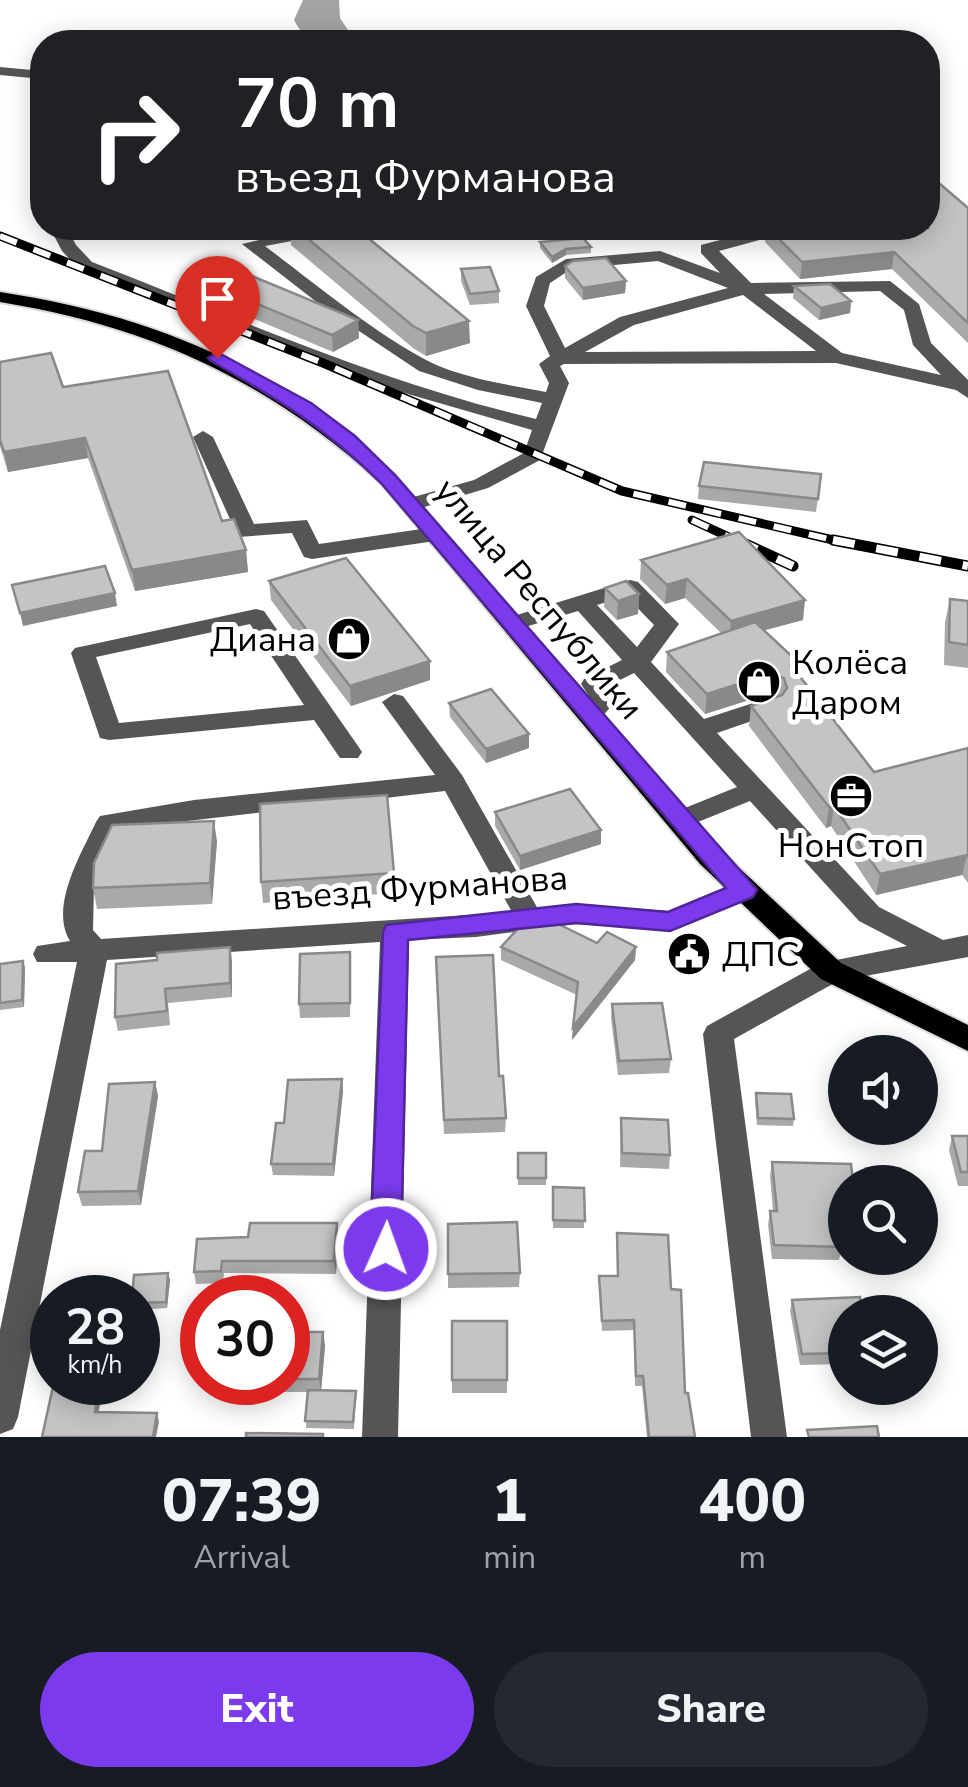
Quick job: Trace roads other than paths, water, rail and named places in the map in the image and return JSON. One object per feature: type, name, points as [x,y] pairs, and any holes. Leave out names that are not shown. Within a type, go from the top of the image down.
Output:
[{"type":"main road","name":"улица Республики","points":[[0,297],[105,315],[162,334],[262,380],[348,440],[411,506],[679,820],[744,890],[831,971],[968,1039]]},
{"type":"street","points":[[0,70],[30,74]]},
{"type":"street","points":[[65,240],[86,266],[400,388],[470,411],[545,427]]},
{"type":"street","points":[[271,240],[251,244],[328,303],[426,366],[485,386],[556,392]]},
{"type":"street","points":[[740,240],[707,249],[746,288],[836,357]]},
{"type":"street","points":[[561,358],[535,306],[542,281],[566,264],[660,256],[746,288]]},
{"type":"street","points":[[411,506],[481,484],[532,456],[556,392],[549,364],[627,321],[746,288],[884,285],[914,308],[922,345],[967,388]]},
{"type":"street","points":[[561,358],[836,357],[967,388]]},
{"type":"street","points":[[202,437],[246,532],[299,525],[312,552],[435,534]]},
{"type":"street","points":[[512,624],[630,587],[667,624],[638,662],[593,684],[605,700],[589,715]]},
{"type":"street","points":[[582,602],[869,914],[954,948]]},
{"type":"street","points":[[321,711],[109,732],[83,653],[256,616],[321,711],[349,752]]},
{"type":"street","points":[[394,702],[453,780],[530,920]]},
{"type":"street","points":[[699,730],[769,706]]},
{"type":"street","points":[[0,1417],[94,950],[79,933],[80,884],[109,822],[168,810],[379,792],[453,780]]},
{"type":"street","points":[[679,820],[754,790]]},
{"type":"street","name":"въезд Фурманова","points":[[47,954],[248,937],[396,932],[576,914],[670,921],[744,890]]},
{"type":"street","points":[[380,1437],[396,932]]},
{"type":"street","points":[[768,1437],[718,1034],[831,971],[954,948]]},
{"type":"railway","points":[[6,238],[0,236],[323,363],[622,491],[833,540]]},
{"type":"railway","points":[[692,520],[742,543]]},
{"type":"railway","points":[[737,540],[793,566]]},
{"type":"railway","points":[[833,540],[968,566]]},
{"type":"railway","points":[[833,540],[846,543]]},
{"type":"place","name":"Диана","points":[[349,639]]},
{"type":"place","name":"Колёса Даром","points":[[759,682]]},
{"type":"place","name":"НонСтоп","points":[[851,796]]},
{"type":"place","name":"ДПС","points":[[689,954]]}]
